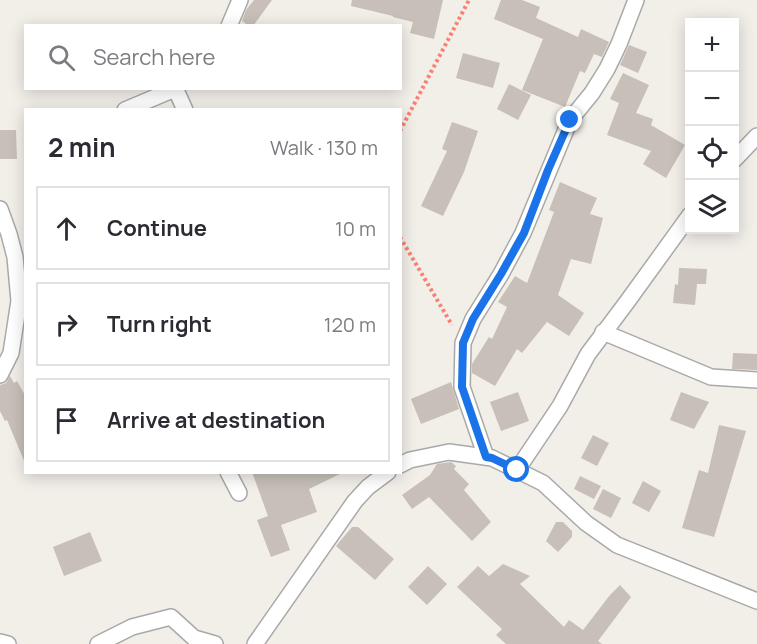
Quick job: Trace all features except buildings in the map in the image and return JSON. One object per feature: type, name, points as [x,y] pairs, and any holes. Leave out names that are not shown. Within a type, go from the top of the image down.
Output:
[{"type":"street","points":[[231,24],[240,0]]},
{"type":"street","points":[[486,457],[462,387],[463,343],[473,319],[524,233],[570,120],[607,69],[636,0]]},
{"type":"street","points":[[129,108],[174,90]]},
{"type":"street","points":[[176,90],[184,108]]},
{"type":"street","points":[[739,156],[757,136]]},
{"type":"street","points":[[0,209],[15,257],[19,301],[11,352],[0,375]]},
{"type":"street","points":[[517,470],[560,406],[588,354],[685,222]]},
{"type":"street","points":[[603,332],[711,377],[757,380]]},
{"type":"street","points":[[402,464],[410,460],[449,452],[492,458],[543,483],[586,523],[617,545],[757,601]]},
{"type":"street","points":[[229,474],[239,493]]},
{"type":"street","points":[[256,644],[355,501],[383,474]]},
{"type":"street","points":[[98,644],[132,627],[171,616],[194,638],[215,644]]},
{"type":"street","points":[[0,642],[8,644]]},
{"type":"path","points":[[402,127],[469,0]]},
{"type":"path","points":[[402,240],[463,343]]},
{"type":"route","points":[[517,470],[486,457],[462,387],[463,343],[473,319],[524,233],[570,120]]}]
